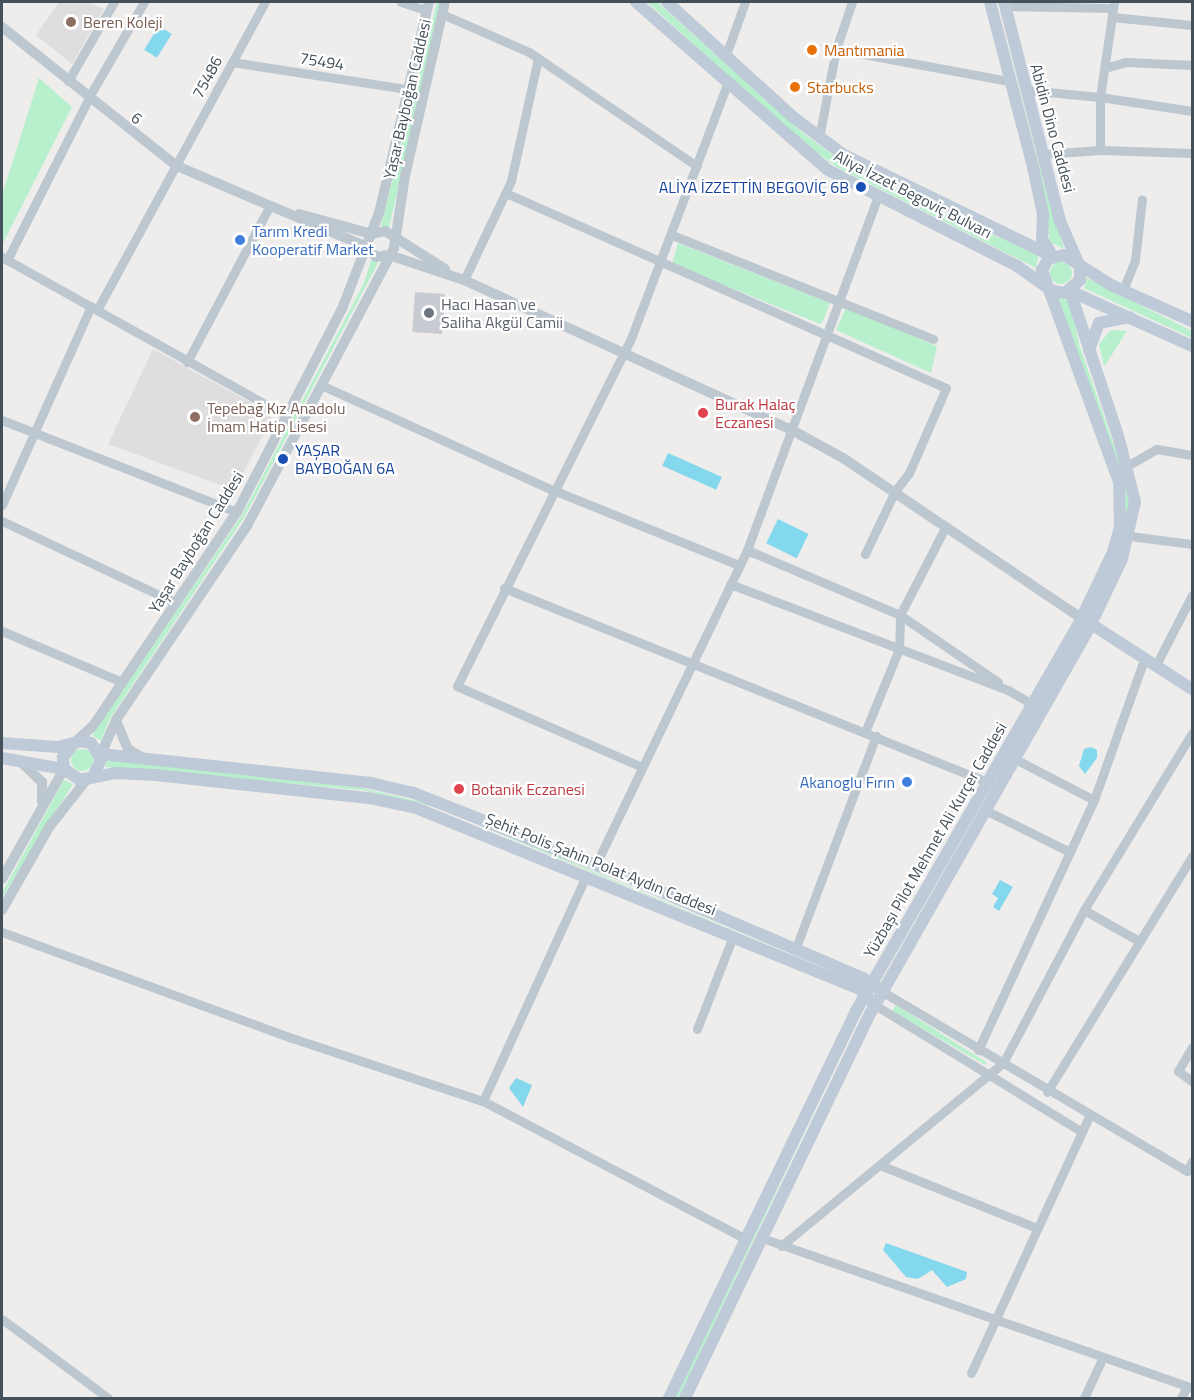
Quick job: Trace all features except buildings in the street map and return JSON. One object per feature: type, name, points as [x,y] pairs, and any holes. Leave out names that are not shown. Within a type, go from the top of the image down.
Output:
[{"type":"main road","name":"Aliya İzzet Begoviç Bulvarı","points":[[636,2],[828,170],[1047,286]]},
{"type":"main road","name":"Aliya İzzet Begoviç Bulvarı","points":[[667,2],[819,138],[844,155],[1052,256]]},
{"type":"main road","name":"Abidin Dino Caddesi","points":[[990,2],[1009,81],[1034,167],[1043,214],[1042,239],[1052,256]]},
{"type":"main road","name":"Abidin Dino Caddesi","points":[[1005,4],[1060,221],[1077,261]]},
{"type":"main road","points":[[1192,321],[1123,290],[1077,261],[1052,256],[1042,270],[1047,286],[1058,293],[1070,291],[1192,345]]},
{"type":"main road","points":[[1070,291],[1080,280],[1077,261]]},
{"type":"main road","name":"Yüzbaşı Pilot Mehmet Ali Kurçer Caddesi","points":[[669,1398],[865,996],[1032,704],[1086,621],[1113,552],[1122,504],[1109,448],[1047,286]]},
{"type":"main road","name":"Yüzbaşı Pilot Mehmet Ali Kurçer Caddesi","points":[[685,1398],[875,1005],[1015,759],[1130,536],[1135,502],[1127,466],[1088,355],[1070,291]]},
{"type":"main road","points":[[1088,355],[1099,324],[1131,317]]},
{"type":"main road","points":[[1086,621],[1192,689]]},
{"type":"main road","points":[[2,743],[58,747],[74,743],[91,743],[100,754],[98,772],[87,779],[74,778],[64,769],[2,759]]},
{"type":"main road","points":[[64,769],[63,757],[74,743]]},
{"type":"main road","name":"Şehit Polis Şahin Polat Aydın Caddesi","points":[[100,754],[371,783],[414,792],[596,864],[872,984],[883,992]]},
{"type":"main road","name":"Şehit Polis Şahin Polat Aydın Caddesi","points":[[87,779],[115,773],[156,775],[369,798],[448,819],[733,936],[865,996],[875,1005]]},
{"type":"street","points":[[68,81],[114,2]]},
{"type":"street","points":[[144,2],[4,259],[286,416]]},
{"type":"street","name":"75486","points":[[2,505],[31,433],[94,308],[177,166],[265,2]]},
{"type":"street","points":[[401,2],[428,6]]},
{"type":"street","name":"Yaşar Bayboğan Caddesi","points":[[394,240],[446,2]]},
{"type":"street","points":[[726,55],[745,2]]},
{"type":"street","points":[[819,138],[836,50],[852,2]]},
{"type":"street","points":[[1005,4],[1113,9],[1192,25]]},
{"type":"street","name":"Yaşar Bayboğan Caddesi","points":[[372,234],[428,6]]},
{"type":"street","points":[[1100,150],[1100,98],[1113,9]]},
{"type":"street","points":[[442,14],[538,58],[697,166]]},
{"type":"street","name":"6","points":[[2,27],[177,166],[270,207]]},
{"type":"street","points":[[836,50],[1009,81]]},
{"type":"street","points":[[464,280],[506,193],[538,58]]},
{"type":"street","name":"75494","points":[[232,62],[407,89]]},
{"type":"street","points":[[1105,68],[1126,62],[1192,64]]},
{"type":"street","points":[[642,767],[457,686],[662,265],[727,84]]},
{"type":"street","points":[[1027,90],[1192,111]]},
{"type":"street","points":[[1043,154],[1100,150],[1192,153]]},
{"type":"street","points":[[506,193],[662,265],[829,333],[946,388],[909,473],[895,491],[865,554]]},
{"type":"street","points":[[596,864],[747,550],[789,428],[829,333],[838,300],[878,196]]},
{"type":"street","points":[[1123,290],[1135,260],[1142,199]]},
{"type":"street","points":[[270,207],[367,247],[376,257],[389,255],[464,280]]},
{"type":"street","points":[[270,207],[372,234],[385,231],[394,240],[464,280],[789,428],[895,491],[1086,621]]},
{"type":"street","points":[[188,362],[270,207]]},
{"type":"street","points":[[367,247],[372,234]]},
{"type":"street","points":[[672,235],[933,339]]},
{"type":"street","points":[[389,255],[394,240]]},
{"type":"street","name":"Yaşar Bayboğan Caddesi","points":[[74,743],[93,726],[237,512],[342,309],[367,247]]},
{"type":"street","name":"Yaşar Bayboğan Caddesi","points":[[100,754],[116,720],[248,524],[389,255]]},
{"type":"street","points":[[321,385],[553,490],[739,565]]},
{"type":"street","points":[[2,420],[237,512]]},
{"type":"street","points":[[1127,466],[1157,449],[1192,455]]},
{"type":"street","points":[[2,521],[176,603]]},
{"type":"street","points":[[865,732],[899,649],[900,615],[945,526]]},
{"type":"street","points":[[1130,536],[1192,544]]},
{"type":"street","points":[[747,550],[900,615],[1008,690],[1032,704]]},
{"type":"street","points":[[730,584],[1008,690]]},
{"type":"street","points":[[504,588],[987,782]]},
{"type":"street","points":[[1156,665],[1192,596]]},
{"type":"street","points":[[2,631],[122,682]]},
{"type":"street","points":[[978,1050],[1094,800],[1145,657]]},
{"type":"street","points":[[116,720],[128,748],[146,759]]},
{"type":"street","points":[[781,1246],[1001,1065],[1084,910],[1192,733]]},
{"type":"street","points":[[795,950],[876,736]]},
{"type":"street","points":[[1015,759],[1094,800]]},
{"type":"street","points":[[21,762],[42,782],[45,796],[36,820]]},
{"type":"street","points":[[2,879],[64,769]]},
{"type":"street","points":[[2,910],[50,826],[87,779]]},
{"type":"street","points":[[985,810],[1070,852]]},
{"type":"street","points":[[1047,1092],[1137,940],[1192,856]]},
{"type":"street","points":[[483,1101],[586,876]]},
{"type":"street","points":[[1084,910],[1137,940]]},
{"type":"street","points":[[2,932],[292,1038],[483,1101],[746,1239]]},
{"type":"street","points":[[697,1029],[733,936]]},
{"type":"street","points":[[883,992],[1089,1117],[1187,1171],[1192,1161]]},
{"type":"street","points":[[875,1005],[1082,1132]]},
{"type":"street","points":[[1192,1047],[1178,1071],[1192,1081]]},
{"type":"street","points":[[971,1373],[1089,1117]]},
{"type":"street","points":[[880,1165],[1037,1228]]},
{"type":"street","points":[[762,1238],[1190,1387],[1181,1398]]},
{"type":"street","points":[[2,1319],[108,1398]]},
{"type":"street","points":[[1084,1398],[1103,1357]]},
{"type":"shaded area","name":"Beren Koleji","points":[[59,2],[87,2],[104,9],[72,64],[36,35]]},
{"type":"shaded area","name":"Tepebağ Kız Anadolu İmam Hatip Lisesi","points":[[153,349],[270,413],[271,420],[234,490],[108,444]]},
{"type":"green space","points":[[437,2],[440,2],[389,228],[381,226]]},
{"type":"green space","points":[[647,2],[657,2],[803,133],[840,160],[982,231],[1039,253],[1036,268],[837,167],[799,140]]},
{"type":"green space","points":[[996,2],[1064,249],[1050,242],[1039,166]]},
{"type":"green space","points":[[39,78],[72,107],[2,245],[2,195]]},
{"type":"green space","points":[[678,243],[830,303],[823,321],[820,324],[672,264]]},
{"type":"green space","points":[[371,260],[378,263],[245,516],[109,720],[101,741],[92,735],[242,515],[364,283]]},
{"type":"green space","points":[[1061,262],[1071,269],[1072,273],[1065,283],[1061,284],[1051,277],[1050,273],[1057,263]]},
{"type":"green space","points":[[1087,278],[1192,331],[1192,338],[1084,288]]},
{"type":"green space","points":[[1056,297],[1070,301],[1079,344],[1127,483],[1130,508],[1126,527],[1124,484]]},
{"type":"green space","points":[[846,308],[937,346],[931,373],[836,330]]},
{"type":"green space","points":[[1111,330],[1127,331],[1104,367],[1099,344]]},
{"type":"green space","points":[[82,749],[92,756],[93,760],[86,770],[82,771],[72,764],[71,760],[78,750]]},
{"type":"green space","points":[[108,758],[362,788],[438,806],[860,984],[438,808],[362,790],[105,767]]},
{"type":"green space","points":[[64,780],[73,784],[2,898],[2,893]]},
{"type":"green space","points":[[896,1005],[986,1062],[985,1065],[892,1011]]},
{"type":"green space","points":[[864,1006],[679,1398],[675,1398],[726,1294]]},
{"type":"water","points":[[159,26],[172,34],[157,58],[144,50]]},
{"type":"water","points":[[668,453],[722,477],[716,490],[662,466]]},
{"type":"water","points":[[778,519],[809,534],[797,558],[766,543]]},
{"type":"water","points":[[1091,747],[1097,750],[1097,758],[1085,774],[1079,766],[1084,749]]},
{"type":"water","points":[[1000,880],[1013,887],[999,911],[993,907],[998,898],[992,894]]},
{"type":"water","points":[[516,1078],[532,1085],[523,1107],[509,1088]]},
{"type":"water","points":[[886,1243],[967,1272],[966,1279],[947,1287],[932,1270],[918,1279],[906,1277],[883,1250]]},
{"type":"place","name":"Beren Koleji","points":[[71,22]]},
{"type":"place","name":"Mantımania","points":[[812,50]]},
{"type":"place","name":"Starbucks","points":[[795,87]]},
{"type":"place","name":"ALİYA İZZETTİN BEGOVİÇ 6B","points":[[861,187]]},
{"type":"place","name":"Tarım Kredi Kooperatif Market","points":[[240,240]]},
{"type":"place","name":"Hacı Hasan ve Saliha Akgül Camii","points":[[429,313]]},
{"type":"place","name":"Burak Halaç Eczanesi","points":[[703,413]]},
{"type":"place","name":"Tepebağ Kız Anadolu İmam Hatip Lisesi","points":[[195,417]]},
{"type":"place","name":"YAŞAR BAYBOĞAN 6A","points":[[283,459]]},
{"type":"place","name":"Akanoglu Fırın","points":[[907,782]]},
{"type":"place","name":"Botanik Eczanesi","points":[[459,789]]}]
